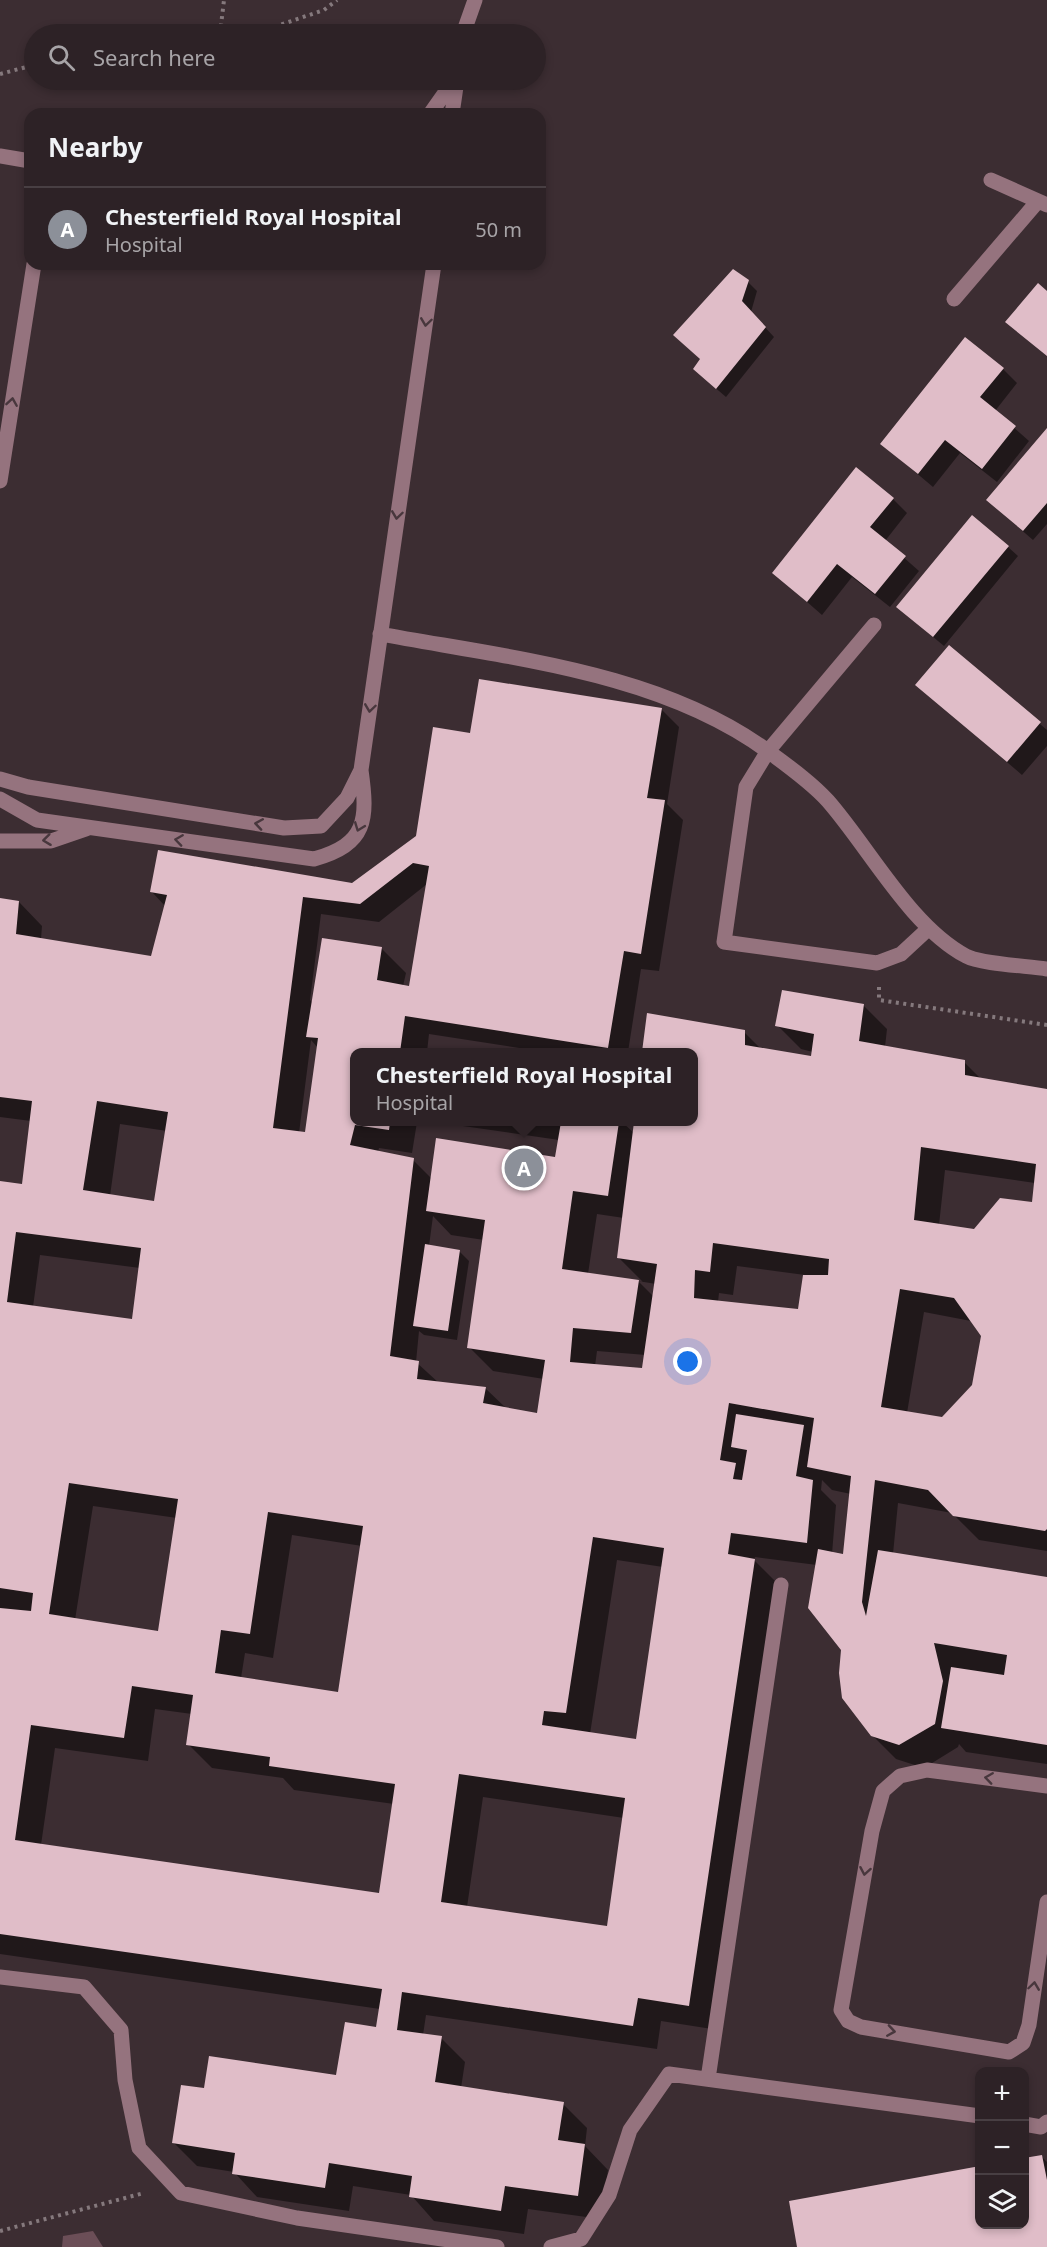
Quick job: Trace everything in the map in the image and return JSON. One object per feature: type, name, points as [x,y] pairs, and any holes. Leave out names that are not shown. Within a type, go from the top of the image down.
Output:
[{"type":"street","points":[[467,24],[475,0]]},
{"type":"street","points":[[434,108],[448,90]]},
{"type":"street","points":[[453,108],[454,90]]},
{"type":"street","points":[[0,156],[24,159]]},
{"type":"street","points":[[954,299],[1042,203],[991,180]]},
{"type":"street","points":[[0,481],[33,270]]},
{"type":"street","points":[[0,799],[37,820],[314,859],[339,852],[358,833],[366,804],[361,770],[433,270]]},
{"type":"street","points":[[874,625],[768,751],[746,787],[724,942],[877,963],[902,954],[928,929]]},
{"type":"street","points":[[380,634],[559,667],[678,700],[729,726],[768,751],[826,800],[928,929],[968,957],[1047,969]]},
{"type":"street","points":[[0,779],[28,787],[284,828],[304,828],[321,826],[347,798],[361,770]]},
{"type":"street","points":[[0,841],[51,841],[92,828]]},
{"type":"street","points":[[708,2079],[781,1585]]},
{"type":"street","points":[[1047,1786],[927,1770],[900,1776],[883,1791],[872,1831],[841,2010],[848,2021],[861,2027],[1009,2052],[1023,2043],[1029,2025],[1047,1902]]},
{"type":"street","points":[[0,1977],[84,1987],[121,2030],[125,2080],[139,2148],[181,2193],[297,2218],[497,2247]]},
{"type":"street","points":[[551,2247],[581,2239],[609,2195],[630,2130],[669,2074],[975,2115]]},
{"type":"street","points":[[1029,2125],[1041,2127],[1047,2122]]},
{"type":"path","points":[[221,24],[224,0]]},
{"type":"path","points":[[283,24],[324,10],[337,0]]},
{"type":"path","points":[[0,74],[24,68]]},
{"type":"path","points":[[877,963],[879,1000],[1047,1025]]},
{"type":"path","points":[[0,2231],[174,2186]]},
{"type":"shaded area","points":[[93,2231],[103,2247],[62,2247],[63,2236]]},
{"type":"building","points":[[733,269],[749,280],[742,301],[766,327],[716,389],[693,369],[700,359],[673,335]]},
{"type":"building","points":[[1038,283],[1047,291],[1047,356],[1005,322]]},
{"type":"building","points":[[965,337],[1004,368],[980,397],[1016,426],[982,469],[945,440],[918,474],[880,444]]},
{"type":"building","points":[[1047,428],[1047,503],[1023,531],[986,500]]},
{"type":"building","points":[[856,467],[894,498],[870,527],[906,556],[875,594],[837,564],[807,602],[772,573]]},
{"type":"building","points":[[972,515],[1009,546],[933,637],[896,607]]},
{"type":"building","points":[[949,645],[1041,722],[1007,762],[915,685]]},
{"type":"building","points":[[479,679],[662,708],[647,798],[665,800],[641,954],[624,951],[608,1048],[405,1016],[401,1048],[350,1048],[350,1126],[355,1126],[350,1145],[414,1158],[390,1356],[419,1361],[417,1379],[486,1387],[483,1403],[537,1413],[545,1360],[467,1348],[485,1220],[426,1211],[436,1138],[555,1157],[560,1126],[618,1126],[608,1196],[573,1191],[562,1269],[639,1280],[631,1333],[573,1328],[570,1362],[642,1368],[657,1264],[617,1258],[634,1126],[698,1126],[698,1048],[643,1048],[647,1013],[745,1030],[745,1045],[811,1056],[814,1034],[775,1026],[782,990],[864,1004],[859,1041],[965,1060],[965,1075],[1047,1089],[1047,1529],[1045,1531],[953,1516],[928,1490],[875,1480],[862,1602],[866,1616],[878,1550],[1047,1577],[1047,1745],[941,1728],[951,1667],[1004,1675],[1007,1655],[934,1643],[943,1681],[935,1724],[899,1745],[871,1736],[842,1698],[839,1673],[841,1650],[808,1608],[818,1549],[843,1554],[851,1476],[807,1467],[814,1418],[729,1403],[720,1460],[736,1463],[733,1479],[742,1480],[747,1450],[731,1447],[736,1414],[804,1425],[796,1476],[813,1480],[807,1543],[731,1533],[728,1554],[755,1559],[689,2006],[638,1998],[633,2026],[402,1992],[397,2030],[442,2036],[435,2082],[564,2102],[558,2140],[585,2144],[578,2196],[505,2186],[501,2211],[409,2197],[412,2176],[329,2163],[325,2188],[232,2174],[235,2153],[172,2143],[181,2085],[204,2088],[209,2056],[336,2075],[345,2022],[376,2027],[382,1989],[0,1934],[0,1608],[31,1611],[33,1593],[0,1588],[0,1181],[22,1184],[32,1101],[0,1097],[0,898],[19,901],[16,934],[151,956],[167,895],[150,892],[158,850],[352,883],[416,836],[433,727],[470,733]],"holes":[[[413,863],[429,866],[409,986],[377,980],[382,947],[322,938],[306,1037],[318,1038],[305,1132],[273,1128],[303,897],[360,904]],[[97,1101],[168,1112],[154,1201],[83,1190]],[[921,1147],[1036,1164],[1032,1202],[1000,1198],[974,1229],[914,1220]],[[16,1232],[141,1248],[132,1319],[7,1302]],[[713,1243],[829,1259],[828,1275],[803,1275],[798,1309],[694,1298],[695,1270],[710,1272]],[[900,1289],[954,1298],[981,1336],[972,1385],[942,1417],[881,1407]],[[69,1483],[178,1499],[158,1631],[49,1614]],[[268,1512],[363,1526],[338,1692],[215,1673],[221,1630],[250,1634]],[[593,1537],[664,1548],[636,1739],[542,1725],[544,1711],[566,1713]],[[132,1686],[193,1695],[186,1745],[270,1757],[269,1766],[395,1784],[379,1893],[15,1840],[31,1725],[124,1738]],[[459,1774],[625,1798],[607,1926],[441,1902]]]},
{"type":"building","points":[[362,1126],[390,1126],[389,1130]]},
{"type":"building","points":[[425,1244],[460,1250],[448,1331],[413,1326]]},
{"type":"building","points":[[1042,2155],[1047,2180],[1047,2247],[797,2247],[789,2201],[975,2167],[975,2229],[1029,2229],[1029,2157]]},
{"type":"place","name":"Chesterfield Royal Hospital","points":[[524,1168]]}]
